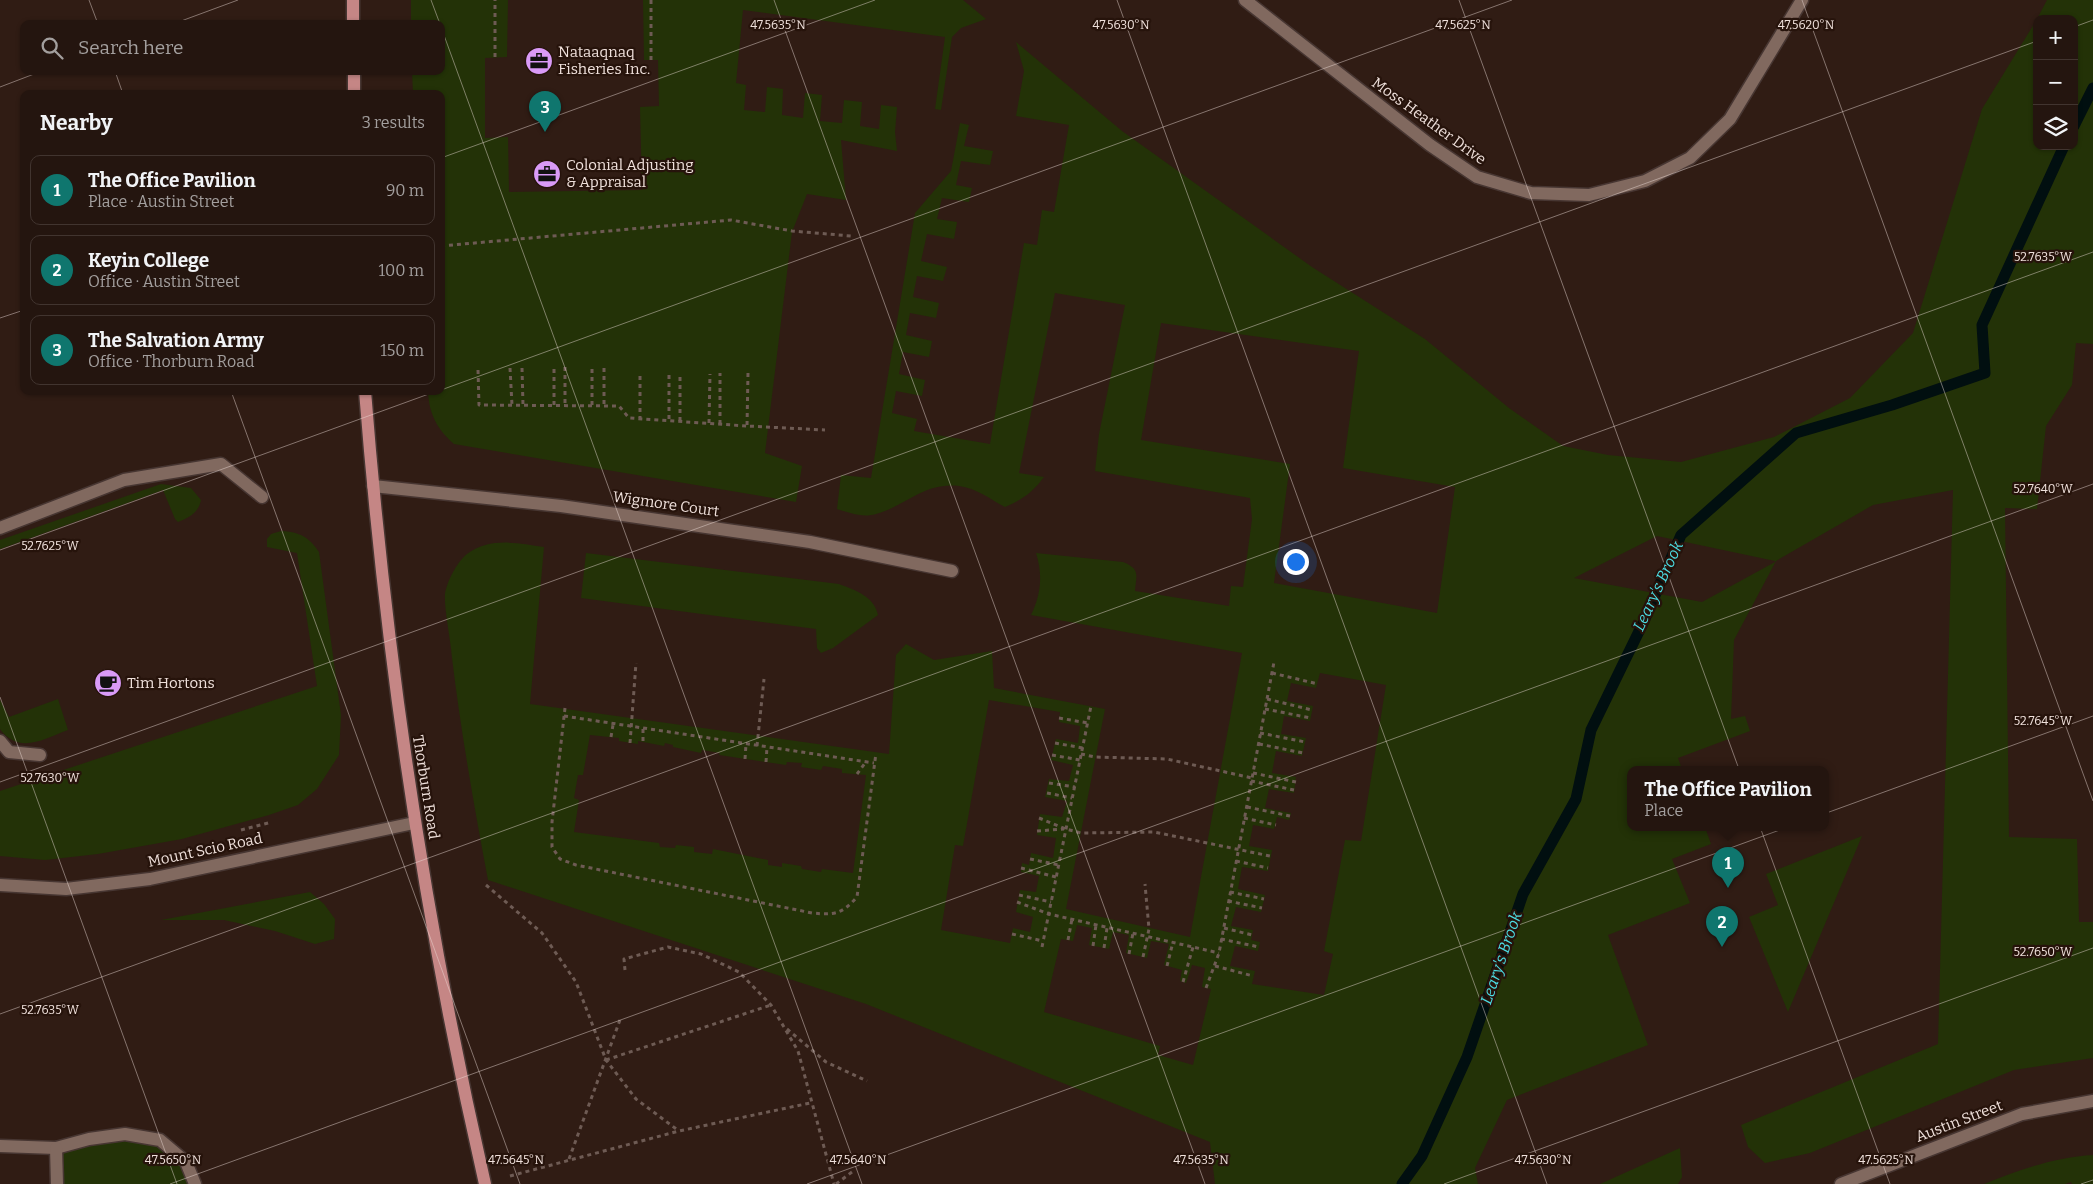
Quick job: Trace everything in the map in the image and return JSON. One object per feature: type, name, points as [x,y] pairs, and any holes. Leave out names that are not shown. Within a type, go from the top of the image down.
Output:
[{"type":"main road","points":[[353,0],[353,20]]},
{"type":"main road","points":[[354,75],[354,90]]},
{"type":"main road","name":"Thorburn Road","points":[[365,395],[383,589],[414,823],[465,1093],[485,1183]]},
{"type":"street","name":"Moss Heather Drive","points":[[1245,0],[1430,145],[1477,177],[1532,193],[1589,195],[1646,181],[1690,158],[1730,119],[1802,0]]},
{"type":"street","points":[[0,528],[124,480],[222,464],[262,497]]},
{"type":"street","name":"Wigmore Court","points":[[373,486],[561,506],[810,542],[952,571]]},
{"type":"street","points":[[0,741],[9,752],[40,755]]},
{"type":"street","name":"Mount Scio Road","points":[[0,885],[66,889],[150,879],[414,823]]},
{"type":"street","name":"Austin Street","points":[[1841,1184],[2022,1114],[2093,1101]]},
{"type":"street","points":[[0,1146],[56,1148],[89,1139],[125,1134],[160,1140],[186,1162],[195,1184]]},
{"type":"street","points":[[56,1148],[57,1184]]},
{"type":"path","points":[[495,0],[495,57]]},
{"type":"path","points":[[650,0],[651,60]]},
{"type":"path","points":[[445,246],[731,220],[792,232],[851,236]]},
{"type":"path","points":[[565,367],[565,405]]},
{"type":"path","points":[[510,368],[512,405]]},
{"type":"path","points":[[522,368],[523,405]]},
{"type":"path","points":[[554,368],[554,405]]},
{"type":"path","points":[[592,368],[592,405]]},
{"type":"path","points":[[604,368],[604,405]]},
{"type":"path","points":[[478,370],[479,405],[620,406],[629,418],[825,430]]},
{"type":"path","points":[[747,426],[748,373]]},
{"type":"path","points":[[710,374],[710,423]]},
{"type":"path","points":[[720,374],[720,424]]},
{"type":"path","points":[[669,375],[669,420]]},
{"type":"path","points":[[680,375],[680,421]]},
{"type":"path","points":[[640,376],[640,418]]},
{"type":"path","points":[[1206,988],[1219,953],[1274,662]]},
{"type":"path","points":[[630,743],[636,663]]},
{"type":"path","points":[[1272,674],[1318,684]]},
{"type":"path","points":[[757,746],[764,680]]},
{"type":"path","points":[[1267,699],[1312,710]]},
{"type":"path","points":[[1042,947],[1091,706]]},
{"type":"path","points":[[564,708],[552,822],[552,846],[560,859],[576,865],[812,913],[832,915],[846,909],[856,897],[876,753]]},
{"type":"path","points":[[1265,709],[1311,718]]},
{"type":"path","points":[[564,716],[613,725],[874,763]]},
{"type":"path","points":[[1059,718],[1088,723]]},
{"type":"path","points":[[611,737],[613,725]]},
{"type":"path","points":[[643,728],[643,741]]},
{"type":"path","points":[[1260,733],[1305,742]]},
{"type":"path","points":[[1055,743],[1082,748]]},
{"type":"path","points":[[745,759],[746,744]]},
{"type":"path","points":[[1259,744],[1303,753]]},
{"type":"path","points":[[766,762],[767,747]]},
{"type":"path","points":[[1081,754],[1096,757],[1167,759],[1294,790]]},
{"type":"path","points":[[1052,755],[1080,760]]},
{"type":"path","points":[[857,774],[866,763]]},
{"type":"path","points":[[1253,773],[1296,782]]},
{"type":"path","points":[[1048,783],[1075,786]]},
{"type":"path","points":[[1047,792],[1072,798]]},
{"type":"path","points":[[1247,807],[1290,816]]},
{"type":"path","points":[[1040,818],[1081,833],[1154,832],[1270,856]]},
{"type":"path","points":[[1244,818],[1276,825]]},
{"type":"path","points":[[238,830],[272,822]]},
{"type":"path","points":[[1037,831],[1066,829]]},
{"type":"path","points":[[1030,859],[1059,865]]},
{"type":"path","points":[[1236,861],[1268,868]]},
{"type":"path","points":[[1021,868],[1056,877]]},
{"type":"path","points":[[1143,957],[1149,929],[1145,884]]},
{"type":"path","points":[[486,885],[542,933],[576,982],[606,1060],[636,1099],[679,1131]]},
{"type":"path","points":[[1230,892],[1264,900]]},
{"type":"path","points":[[1019,895],[1051,902]]},
{"type":"path","points":[[1228,901],[1262,908]]},
{"type":"path","points":[[1017,902],[1048,914],[1219,953]]},
{"type":"path","points":[[1068,940],[1072,919]]},
{"type":"path","points":[[1093,946],[1096,925]]},
{"type":"path","points":[[1104,948],[1108,928]]},
{"type":"path","points":[[1223,928],[1252,935]]},
{"type":"path","points":[[1129,954],[1133,933]]},
{"type":"path","points":[[1012,934],[1043,942]]},
{"type":"path","points":[[1221,940],[1259,947]]},
{"type":"path","points":[[1167,966],[1173,942]]},
{"type":"path","points":[[625,970],[624,959],[668,947],[701,954],[739,972],[771,1005],[798,1051],[810,1103],[835,1184],[852,1172]]},
{"type":"path","points":[[1184,982],[1192,947]]},
{"type":"path","points":[[1214,966],[1253,976]]},
{"type":"path","points":[[606,1060],[771,1005]]},
{"type":"path","points":[[569,1159],[620,1020]]},
{"type":"path","points":[[785,1027],[826,1062],[866,1081]]},
{"type":"path","points":[[485,1183],[679,1131],[810,1103]]},
{"type":"green space","points":[[411,0],[508,0],[507,57],[485,58],[485,138],[508,137],[509,192],[642,190],[640,107],[659,106],[658,60],[644,60],[643,0],[963,0],[986,19],[961,28],[952,37],[941,110],[935,109],[945,37],[743,10],[736,83],[746,85],[744,110],[765,112],[767,87],[783,89],[782,115],[803,118],[805,93],[822,95],[820,121],[842,123],[844,100],[862,102],[860,126],[879,129],[881,105],[897,107],[895,132],[897,151],[841,140],[846,200],[807,194],[792,232],[765,453],[802,466],[796,502],[454,444],[443,433],[432,414],[428,395],[445,395],[445,90],[413,90],[412,75],[445,75],[445,20],[411,20]]},
{"type":"green space","points":[[2047,0],[2093,0],[2093,344],[2076,343],[2072,385],[2046,426],[2037,509],[2005,508],[2009,837],[2077,839],[2079,922],[2093,922],[2093,1058],[2014,1070],[1810,1153],[1765,1163],[1748,1147],[1741,1125],[1938,1044],[1953,490],[1873,505],[1776,561],[1734,640],[1731,719],[1745,716],[1750,731],[1678,758],[1681,766],[1627,766],[1627,831],[1706,831],[1711,844],[1672,859],[1690,903],[1608,935],[1648,1045],[1507,1100],[1475,1168],[1478,1184],[1215,1184],[1210,1142],[866,1004],[488,880],[459,714],[445,594],[453,572],[467,554],[485,545],[514,543],[544,547],[530,704],[889,754],[896,655],[906,644],[934,660],[992,651],[994,688],[1105,709],[1066,909],[1190,937],[1242,653],[1031,615],[1037,600],[1040,584],[1040,569],[1036,553],[1123,562],[1135,570],[1135,591],[1229,606],[1231,586],[1243,587],[1252,519],[1250,498],[1095,471],[1099,434],[1125,305],[1055,293],[1019,473],[1044,477],[1027,495],[1005,507],[971,489],[947,486],[925,491],[887,510],[871,515],[856,514],[837,509],[841,475],[871,478],[915,213],[951,171],[960,123],[969,125],[964,146],[993,151],[990,165],[961,161],[956,185],[972,188],[969,202],[942,198],[937,219],[957,222],[954,239],[927,234],[921,261],[947,267],[943,281],[917,276],[913,297],[939,303],[936,318],[910,313],[906,335],[932,341],[929,357],[903,352],[899,374],[925,380],[922,396],[896,391],[892,413],[917,419],[914,431],[990,444],[1024,243],[1037,245],[1042,210],[1054,212],[1069,125],[1016,116],[1024,71],[1016,42],[1122,131],[1312,267],[1425,339],[1509,408],[1563,446],[1608,455],[1681,462],[1774,437],[1850,398],[1913,333],[1982,109],[2033,26],[2033,150],[2078,150],[2078,15],[2039,15]],"holes":[[[1161,323],[1359,351],[1343,468],[1455,487],[1437,613],[1274,583],[1290,464],[1141,440]],[[1657,536],[1775,561],[1775,562],[1702,602],[1574,578]],[[1320,673],[1386,685],[1361,841],[1345,840],[1324,951],[1333,954],[1324,995],[1252,984],[1255,971],[1230,966],[1235,946],[1258,951],[1260,942],[1251,940],[1253,930],[1231,926],[1236,907],[1261,912],[1265,895],[1238,889],[1242,867],[1268,871],[1272,850],[1249,846],[1253,825],[1274,829],[1277,817],[1289,820],[1291,813],[1265,808],[1269,789],[1294,793],[1296,777],[1272,773],[1276,751],[1302,756],[1306,738],[1281,734],[1284,716],[1310,721],[1313,706],[1287,701],[1291,683],[1316,688]],[[989,700],[1060,712],[1059,722],[1080,726],[1078,743],[1056,739],[1051,760],[1073,765],[1069,781],[1049,779],[1045,797],[1067,801],[1062,817],[1040,814],[1037,835],[1056,838],[1053,858],[1031,853],[1029,865],[1022,863],[1021,872],[1039,876],[1036,892],[1020,890],[1016,912],[1033,917],[1030,932],[1013,928],[1010,943],[941,930],[955,845],[963,846]],[[590,735],[619,738],[619,741],[638,744],[638,741],[664,746],[665,743],[673,745],[673,747],[701,753],[702,750],[720,753],[719,755],[786,765],[787,762],[802,763],[801,767],[821,770],[823,766],[842,769],[842,773],[866,775],[853,873],[822,869],[821,872],[782,863],[782,867],[768,865],[768,860],[713,849],[712,854],[694,852],[694,847],[676,845],[675,848],[660,847],[659,843],[574,832],[579,800],[574,798],[578,775],[583,775]],[[1077,925],[1092,928],[1089,945],[1109,949],[1113,932],[1129,935],[1126,953],[1147,958],[1151,941],[1169,944],[1164,965],[1182,970],[1180,981],[1186,983],[1192,965],[1205,968],[1202,987],[1211,989],[1193,1065],[1158,1055],[1160,1046],[1044,1012],[1061,939],[1073,941]]]},
{"type":"green space","points":[[161,484],[191,488],[201,500],[196,511],[178,522],[163,490],[0,549],[0,540]]},
{"type":"green space","points":[[281,531],[303,536],[319,552],[341,715],[339,755],[317,789],[298,805],[182,839],[98,854],[45,860],[0,856],[0,791],[317,686],[297,553],[267,547],[267,539],[271,534]]},
{"type":"green space","points":[[586,553],[839,584],[857,591],[868,598],[876,608],[878,615],[833,648],[821,653],[817,648],[816,629],[581,598]]},
{"type":"green space","points":[[58,699],[68,730],[32,743],[24,743],[7,737],[0,729],[0,700],[9,717]]},
{"type":"green space","points":[[1862,836],[1788,1012],[1749,917],[1778,905],[1766,874]]},
{"type":"green space","points":[[310,892],[324,904],[335,919],[334,939],[315,944],[275,931],[224,920],[161,920]]},
{"type":"green space","points":[[89,1139],[160,1140],[186,1162],[195,1184],[57,1184],[56,1148]]},
{"type":"green space","points":[[1680,1148],[1682,1177],[1678,1184],[1600,1184]]},
{"type":"green space","points":[[2093,1155],[2093,1184],[2072,1184],[2071,1182],[2065,1184],[1984,1184],[2037,1165],[2065,1158]]},
{"type":"waterway","name":"Leary's Brook","points":[[2078,118],[2093,88]]},
{"type":"waterway","name":"Leary's Brook","points":[[1402,1184],[1422,1156],[1467,1057],[1523,894],[1576,799],[1591,730],[1644,621],[1681,535],[1796,433],[1892,405],[1985,373],[1982,325],[2062,150]]},
{"type":"place","name":"Nataaqnaq Fisheries Inc.","points":[[539,61]]},
{"type":"place","name":"The Salvation Army","points":[[545,132]]},
{"type":"place","name":"Colonial Adjusting & Appraisal","points":[[547,174]]},
{"type":"place","name":"Tim Hortons","points":[[108,683]]},
{"type":"place","name":"The Office Pavilion","points":[[1728,888]]},
{"type":"place","name":"Keyin College","points":[[1722,947]]}]
